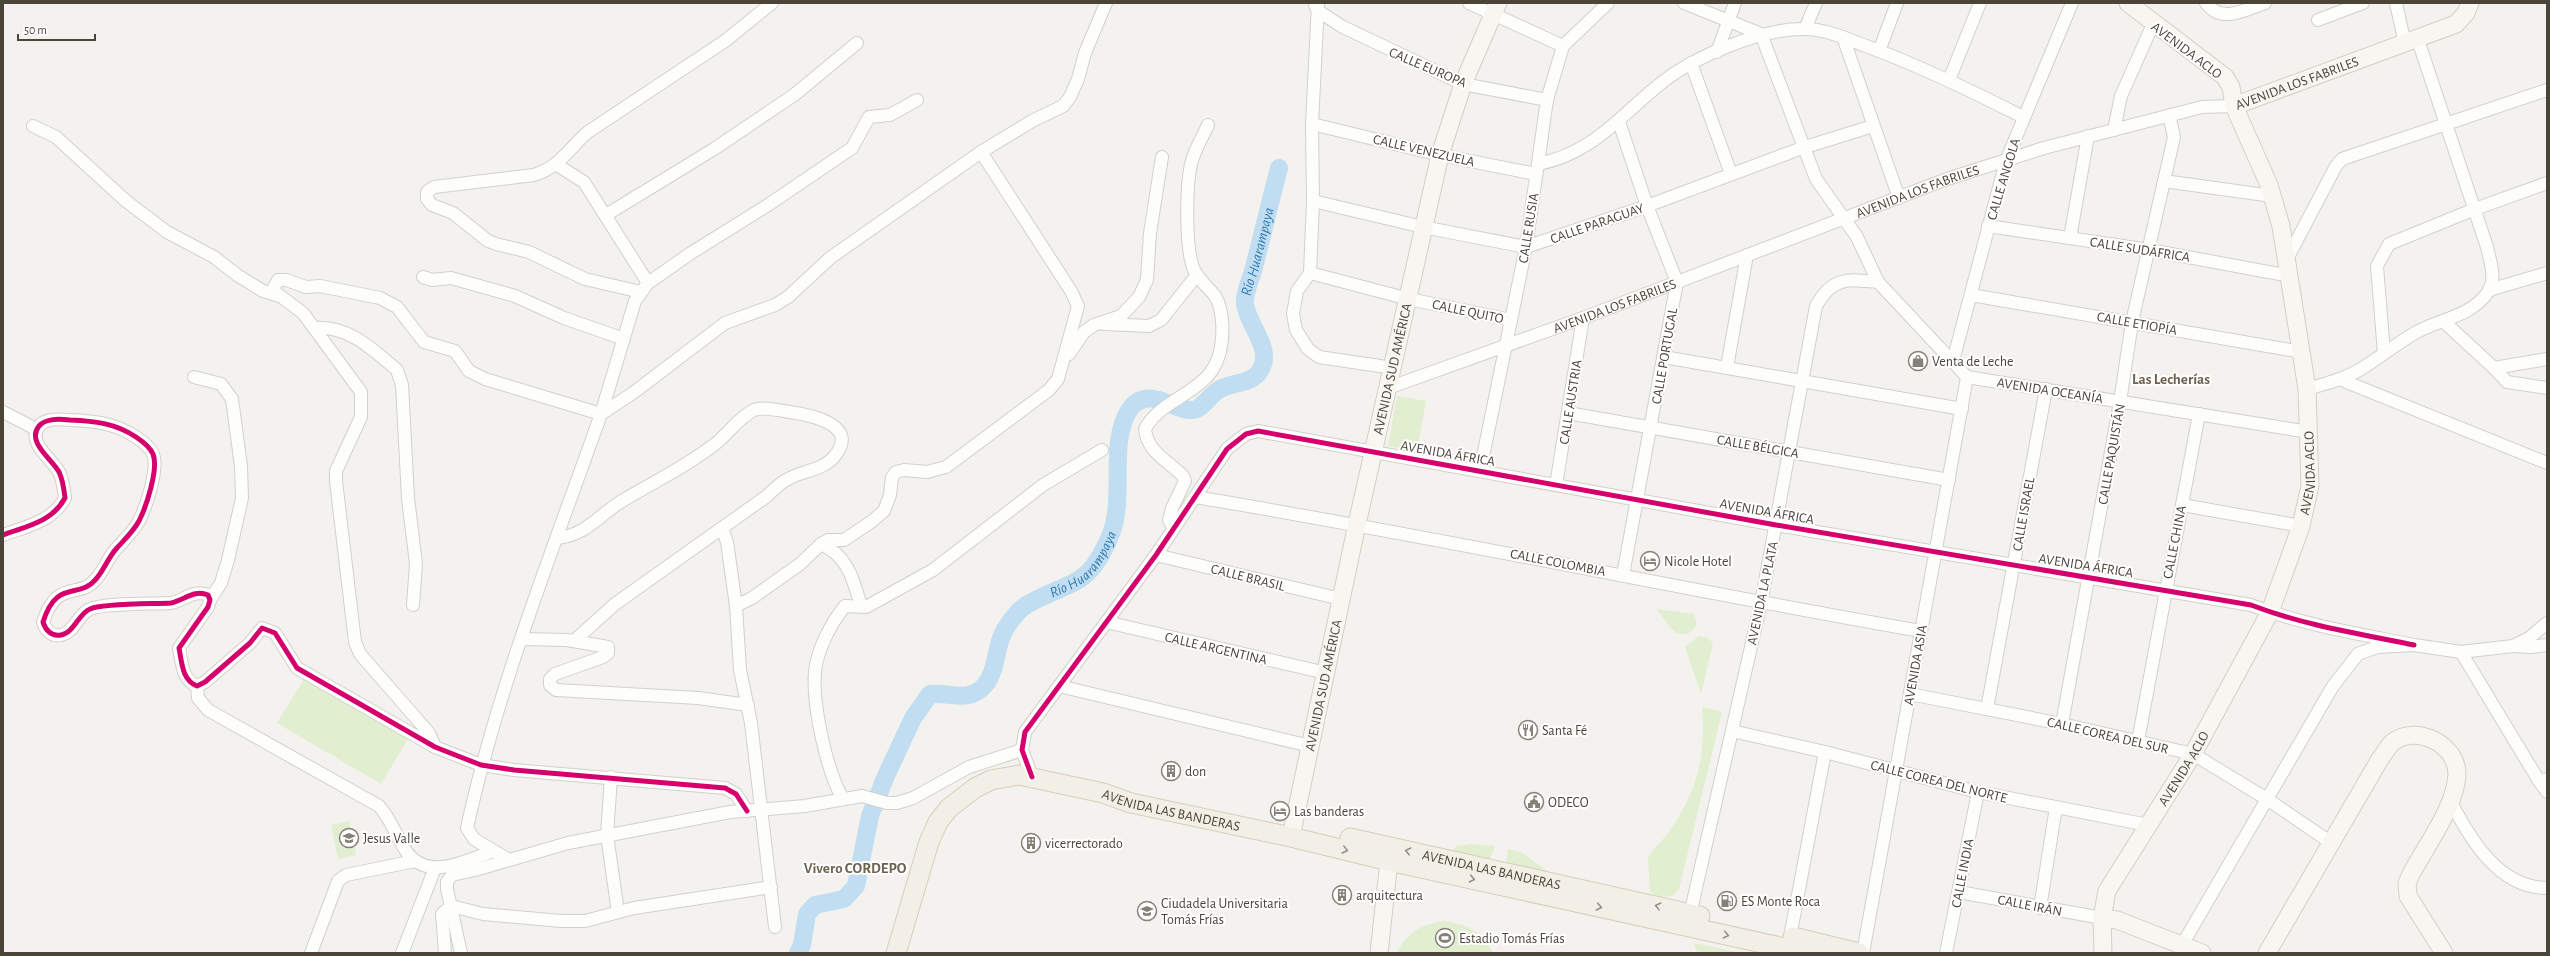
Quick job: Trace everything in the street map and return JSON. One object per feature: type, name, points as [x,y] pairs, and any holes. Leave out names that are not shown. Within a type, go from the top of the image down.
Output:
[{"type":"main road","name":"AVENIDA LAS BANDERAS","points":[[896,953],[929,842],[949,808],[963,795],[991,780],[1019,776],[1032,777],[1103,794],[1131,803],[1293,831],[1688,920],[1808,953]]},
{"type":"main road","name":"AVENIDA LAS BANDERAS","points":[[1293,831],[1389,861],[1688,920],[1790,937],[1859,953]]},
{"type":"street","points":[[644,288],[585,279],[529,252],[488,241],[453,212],[432,205],[427,199],[427,192],[434,187],[534,175],[557,165],[573,145],[588,132],[725,41],[772,3]]},
{"type":"street","points":[[601,414],[633,393],[725,323],[775,305],[788,297],[830,258],[980,152],[1032,121],[1063,106],[1070,97],[1078,79],[1085,53],[1106,3]]},
{"type":"street","points":[[1468,3],[1496,9],[1563,46]]},
{"type":"street","name":"CALLE RUSIA","points":[[1480,471],[1526,247],[1547,100],[1563,46],[1608,3]]},
{"type":"street","points":[[1684,3],[1728,20],[1748,31],[1761,34]]},
{"type":"street","points":[[1718,52],[1735,3]]},
{"type":"street","points":[[1805,29],[1816,3]]},
{"type":"street","points":[[1879,51],[1897,3]]},
{"type":"street","points":[[1949,80],[1980,3]]},
{"type":"street","name":"CALLE ANGOLA","points":[[1953,361],[2006,161],[2023,117],[2072,3]]},
{"type":"street","name":"AVENIDA ACLO","points":[[2103,953],[2102,918],[2107,891],[2193,754],[2270,612],[2301,526],[2310,486],[2307,389],[2287,259],[2272,196],[2245,126],[2234,106],[2231,87],[2225,77],[2153,24],[2128,3]]},
{"type":"street","points":[[2206,3],[2218,14],[2227,16],[2265,3]]},
{"type":"street","points":[[2318,20],[2363,3]]},
{"type":"street","points":[[2396,3],[2446,124],[2475,209],[2495,278],[2507,285]]},
{"type":"street","name":"AVENIDA LOS FABRILES","points":[[1388,388],[1583,318],[1947,179],[2088,136],[2170,115],[2202,107],[2234,106],[2412,42],[2456,24],[2466,13],[2470,3]]},
{"type":"street","points":[[1317,6],[1312,124],[1313,201],[1310,273],[1297,291],[1293,314],[1296,330],[1308,349],[1319,357],[1393,368]]},
{"type":"street","name":"CALLE EUROPA","points":[[1317,6],[1342,27],[1462,84],[1547,100]]},
{"type":"street","name":"AVENIDA SUD AMÉRICA","points":[[1293,831],[1356,524],[1409,300],[1423,227],[1440,155],[1462,84],[1496,9]]},
{"type":"street","points":[[2114,130],[2121,96],[2153,24]]},
{"type":"street","points":[[1537,169],[1597,140],[1660,84],[1691,63],[1761,34],[1805,29],[1843,38],[1879,51],[1949,80],[2023,117]]},
{"type":"street","points":[[1761,34],[1802,148],[1816,179],[1857,237],[1878,282],[1967,377]]},
{"type":"street","points":[[1843,38],[1899,198]]},
{"type":"street","points":[[606,215],[714,149],[794,95],[857,43]]},
{"type":"street","points":[[1691,63],[1731,174]]},
{"type":"street","points":[[2287,259],[2336,166],[2342,159],[2547,90]]},
{"type":"street","points":[[509,860],[474,839],[467,828],[481,765],[521,639],[601,414],[635,301],[644,288],[691,253],[768,205],[852,148],[869,117],[890,115],[917,100]]},
{"type":"street","name":"CALLE PAQUISTÁN","points":[[2062,724],[2120,402],[2132,322],[2150,250],[2174,137],[2170,115]]},
{"type":"street","points":[[1619,122],[1647,206],[1677,282]]},
{"type":"street","name":"CALLE VENEZUELA","points":[[1312,124],[1440,155],[1537,169]]},
{"type":"street","points":[[1174,528],[1169,520],[1172,508],[1185,481],[1183,476],[1176,469],[1152,450],[1146,440],[1145,429],[1158,412],[1190,392],[1204,379],[1219,356],[1220,306],[1197,275],[1191,261],[1187,212],[1191,164],[1208,125]]},
{"type":"street","points":[[33,126],[56,137],[126,201],[167,232],[214,257],[237,275],[263,291],[279,296],[303,313],[356,383],[362,398],[361,417],[336,476],[355,642],[360,654],[429,733],[435,748]]},
{"type":"street","name":"CALLE PARAGUAY","points":[[1313,201],[1423,227],[1526,247],[1647,206],[1802,148],[1873,126]]},
{"type":"street","points":[[2070,238],[2088,136]]},
{"type":"street","points":[[736,606],[752,598],[800,564],[821,544],[828,540],[844,540],[884,511],[890,495],[892,477],[896,472],[904,470],[927,472],[946,467],[969,448],[1024,411],[1058,379],[1078,306],[1071,291],[980,152]]},
{"type":"street","points":[[1063,362],[1084,332],[1097,324],[1121,316],[1139,297],[1146,280],[1150,233],[1162,157]]},
{"type":"street","points":[[557,165],[584,182],[606,215],[644,288]]},
{"type":"street","points":[[2164,181],[2272,196]]},
{"type":"street","points":[[2384,353],[2377,266],[2389,244],[2475,209],[2547,183]]},
{"type":"street","name":"CALLE SUDÁFRICA","points":[[1988,226],[2150,250],[2290,276]]},
{"type":"street","points":[[1727,367],[1747,255]]},
{"type":"street","points":[[2307,389],[2339,379],[2360,369],[2416,332],[2462,314],[2479,302],[2489,290],[2493,272]]},
{"type":"street","name":"CALLE QUITO","points":[[1310,273],[1409,300],[1511,320]]},
{"type":"street","points":[[2489,290],[2547,273]]},
{"type":"street","points":[[1097,324],[1149,326],[1161,320],[1197,275]]},
{"type":"street","points":[[423,278],[432,280],[451,278],[515,296],[564,318],[624,339]]},
{"type":"street","points":[[279,296],[274,287],[278,280],[286,280],[306,287],[320,286],[380,298],[396,307],[424,342],[455,351],[470,371],[485,379],[601,414]]},
{"type":"street","name":"AVENIDA LA PLATA","points":[[1688,920],[1761,603],[1816,306],[1823,294],[1833,284],[1857,280],[1878,282]]},
{"type":"street","name":"CALLE PORTUGAL","points":[[1623,575],[1677,282]]},
{"type":"street","name":"CALLE ETIOPÍA","points":[[1971,296],[2132,322],[2302,352]]},
{"type":"street","name":"CALLE AUSTRIA","points":[[1556,485],[1583,318]]},
{"type":"street","points":[[2443,321],[2507,382],[2547,388]]},
{"type":"street","points":[[314,328],[326,327],[360,339],[397,370],[399,375],[402,385],[408,498],[416,564],[413,605]]},
{"type":"street","points":[[1664,357],[1962,409]]},
{"type":"street","points":[[2494,368],[2547,359]]},
{"type":"street","points":[[194,377],[221,384],[232,399],[241,466],[242,498],[221,583],[210,600],[202,617],[181,642],[179,648],[185,678],[190,683],[197,686],[205,682],[250,643],[262,628],[268,629],[275,632],[297,668],[435,748],[481,765],[514,770],[611,777],[725,788],[736,794],[747,811]]},
{"type":"street","name":"AVENIDA OCEANÍA","points":[[1967,377],[2309,432]]},
{"type":"street","name":"AVENIDA ASIA","points":[[1863,953],[1921,631],[1937,551],[1967,377]]},
{"type":"street","points":[[2339,379],[2547,463]]},
{"type":"street","name":"CALLE ISRAEL","points":[[1987,709],[2046,389]]},
{"type":"street","points":[[557,538],[571,537],[584,530],[620,502],[661,480],[715,444],[754,410],[763,409],[808,415],[825,420],[837,428],[841,436],[840,445],[834,457],[821,466],[788,478],[722,528],[615,604],[574,641]]},
{"type":"street","points":[[3,412],[36,429]]},
{"type":"street","name":"CALLE BÉLGICA","points":[[1568,412],[1949,480]]},
{"type":"street","name":"CALLE CHINA","points":[[2138,741],[2199,414]]},
{"type":"street","points":[[3,534],[43,521],[59,508],[65,498],[58,472],[38,444],[35,436],[36,429],[43,422],[54,420],[105,422],[126,432],[148,446],[153,454],[155,465],[153,479],[139,521],[116,549],[96,580],[88,585],[66,592],[51,603],[43,622],[45,630],[60,636],[69,631],[83,613],[98,606],[171,603],[180,601],[195,592],[208,595],[210,600]]},
{"type":"street","name":"AVENIDA ÁFRICA","points":[[1195,497],[1227,449],[1246,434],[1258,431],[1776,525],[2251,605],[2270,612],[2414,645]]},
{"type":"street","points":[[843,799],[833,783],[816,704],[815,672],[836,617],[845,606],[866,607],[933,570],[1043,485],[1102,450]]},
{"type":"street","points":[[1032,777],[1022,750],[1025,732],[1156,555],[1195,497]]},
{"type":"street","name":"CALLE COLOMBIA","points":[[1195,497],[1356,524],[1761,603],[1921,631]]},
{"type":"street","points":[[2182,505],[2301,526]]},
{"type":"street","points":[[722,528],[727,542],[736,606],[740,670],[748,705],[762,810],[775,927]]},
{"type":"street","points":[[821,544],[838,552],[854,580],[861,606]]},
{"type":"street","name":"CALLE BRASIL","points":[[1156,555],[1341,599]]},
{"type":"street","name":"CALLE ARGENTINA","points":[[1106,622],[1326,673]]},
{"type":"street","points":[[2513,646],[2529,638],[2547,623]]},
{"type":"street","points":[[521,639],[574,641],[600,644],[608,647],[608,653],[603,657],[555,674],[550,679],[550,684],[556,690],[698,698],[748,705]]},
{"type":"street","points":[[2182,946],[2332,686],[2358,654],[2377,647],[2414,645],[2462,652],[2513,646],[2531,647],[2547,645]]},
{"type":"street","points":[[2462,652],[2543,780],[2547,792]]},
{"type":"street","points":[[197,686],[198,698],[208,710],[379,806],[388,816],[406,850],[415,861]]},
{"type":"street","points":[[1059,686],[1310,746]]},
{"type":"street","name":"CALLE COREA DEL SUR","points":[[1910,694],[2062,724],[2193,754],[2267,799],[2330,842]]},
{"type":"street","name":"CALLE COREA DEL NORTE","points":[[1732,732],[1825,752],[1978,792],[2148,824]]},
{"type":"street","points":[[2267,953],[2330,842],[2380,759],[2393,742],[2407,736],[2424,736],[2434,739],[2445,747],[2454,761],[2457,774],[2451,802],[2407,884],[2408,896],[2444,953]]},
{"type":"street","points":[[461,953],[447,882],[452,875],[568,843],[730,812],[805,806],[870,796],[887,803],[897,803],[913,798],[969,767],[1022,750]]},
{"type":"street","points":[[1790,937],[1825,752]]},
{"type":"street","points":[[611,777],[606,835],[618,912]]},
{"type":"street","name":"CALLE INDIA","points":[[1946,953],[1978,792]]},
{"type":"street","points":[[2451,802],[2468,835],[2493,865],[2508,876],[2536,887],[2547,888]]},
{"type":"street","points":[[2040,908],[2056,807]]},
{"type":"street","points":[[311,953],[338,881],[346,875],[415,861],[435,868],[454,865],[493,851]]},
{"type":"street","points":[[1379,953],[1389,861]]},
{"type":"street","points":[[402,953],[435,868]]},
{"type":"street","points":[[451,906],[483,914],[561,921],[585,920],[618,912],[771,887]]},
{"type":"street","name":"CALLE IRÁN","points":[[1959,892],[2040,908],[2102,918]]},
{"type":"street","points":[[445,953],[442,914],[451,906]]},
{"type":"street","points":[[2102,918],[2117,920],[2202,953]]},
{"type":"green space","points":[[1397,396],[1426,401],[1417,451],[1388,446]]},
{"type":"green space","points":[[1656,609],[1694,614],[1697,625],[1691,632],[1680,634],[1670,627]]},
{"type":"green space","points":[[1699,636],[1708,638],[1713,643],[1701,694],[1685,647]]},
{"type":"green space","points":[[310,669],[414,729],[381,784],[277,723]]},
{"type":"green space","points":[[1702,707],[1722,712],[1679,889],[1673,896],[1657,897],[1650,891],[1648,858],[1671,829],[1688,800],[1694,785],[1703,741]]},
{"type":"green space","points":[[349,821],[356,855],[338,859],[331,825]]},
{"type":"green space","points":[[1470,844],[1495,846],[1490,859],[1451,851],[1457,846]]},
{"type":"green space","points":[[1508,849],[1521,852],[1550,873],[1511,864],[1506,861]]},
{"type":"green space","name":"Estadio Tomás Frías","points":[[1444,921],[1460,924],[1473,930],[1479,934],[1493,953],[1397,953],[1410,934],[1429,924]]},
{"type":"green space","points":[[1694,943],[1742,953],[1697,953]]},
{"type":"waterway","name":"Río Huarampaya","points":[[798,953],[802,945],[807,914],[815,905],[844,899],[856,886],[870,816],[885,778],[913,718],[930,694],[963,696],[975,693],[981,689],[986,684],[992,673],[1003,633],[1018,612],[1033,601],[1080,579],[1093,567],[1101,555],[1110,537],[1116,516],[1120,436],[1123,422],[1130,409],[1137,402],[1145,399],[1162,401],[1186,410],[1197,409],[1216,391],[1226,386],[1251,379],[1260,371],[1264,357],[1263,349],[1247,312],[1245,300],[1279,168]]},
{"type":"cycle path","points":[[3,535],[30,526],[46,518],[60,506],[65,498],[59,472],[38,444],[36,432],[39,426],[49,420],[62,419],[96,422],[112,426],[128,432],[141,440],[152,451],[154,469],[151,488],[137,525],[113,553],[96,579],[83,588],[61,595],[49,608],[43,622],[51,634],[65,634],[86,611],[96,607],[171,603],[194,594],[203,593],[208,595],[210,600],[208,607],[179,648],[182,665],[188,680],[197,686],[205,682],[250,643],[262,628],[275,633],[297,668],[435,747],[481,765],[514,770],[725,788],[736,794],[747,811]]},
{"type":"cycle path","points":[[1032,777],[1022,750],[1025,732],[1156,555],[1227,449],[1246,434],[1258,431],[1776,525],[2251,605],[2311,624],[2414,645]]},
{"type":"place","name":"Venta de Leche","points":[[1918,361]]},
{"type":"place","name":"Nicole Hotel","points":[[1650,561]]},
{"type":"place","name":"Santa Fé","points":[[1528,730]]},
{"type":"place","name":"don","points":[[1171,771]]},
{"type":"place","name":"ODECO","points":[[1534,802]]},
{"type":"place","name":"Las banderas","points":[[1280,811]]},
{"type":"place","name":"Jesus Valle","points":[[349,838]]},
{"type":"place","name":"vicerrectorado","points":[[1031,843]]},
{"type":"place","name":"arquitectura","points":[[1342,895]]},
{"type":"place","name":"ES Monte Roca","points":[[1727,901]]},
{"type":"place","name":"Ciudadela Universitaria Tomás Frías","points":[[1147,911]]},
{"type":"place","name":"Estadio Tomás Frías","points":[[1445,938]]},
{"type":"district","name":"Las Lecherías","points":[[2171,379]]},
{"type":"district","name":"Vivero CORDEPO","points":[[855,868]]}]
